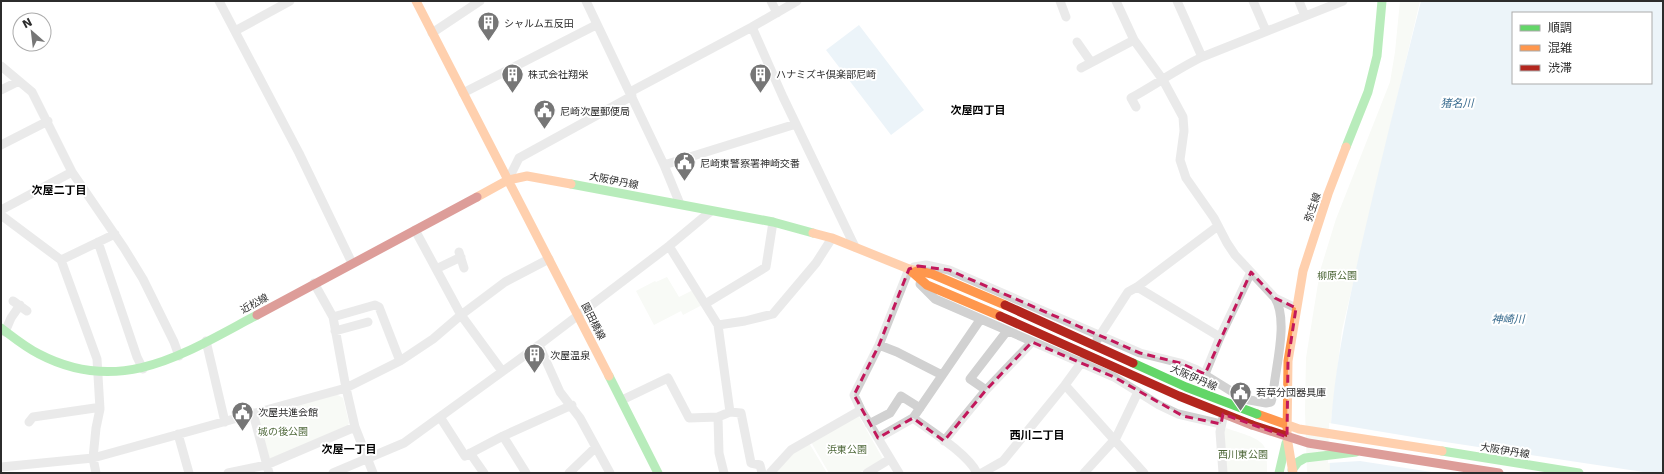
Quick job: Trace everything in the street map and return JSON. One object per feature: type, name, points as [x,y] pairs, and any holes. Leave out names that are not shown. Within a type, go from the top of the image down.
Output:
[{"type":"main road","points":[[416,1],[508,180]]},
{"type":"main road","name":"弥生線","points":[[1287,437],[1288,426],[1286,412],[1288,361],[1303,272],[1328,194],[1368,92],[1378,56],[1382,1]]},
{"type":"main road","name":"大阪伊丹線","points":[[508,180],[527,176],[773,222],[832,238],[909,269],[932,274],[1005,305],[1186,387],[1288,426],[1299,429],[1579,473]]},
{"type":"main road","name":"近松線","points":[[2,333],[44,356],[78,368],[123,371],[142,369],[179,356],[508,180]]},
{"type":"main road","name":"園田橋線","points":[[508,180],[578,314],[658,473]]},
{"type":"main road","name":"大阪伊丹線","points":[[909,269],[927,285],[1179,396],[1252,426],[1300,440],[1358,451],[1499,473]]},
{"type":"main road","points":[[1287,437],[1293,471]]},
{"type":"main road","points":[[1279,473],[1287,437]]},
{"type":"main road","points":[[1293,471],[1300,460],[1310,457],[1349,454],[1358,451]]},
{"type":"street","points":[[219,1],[299,153],[352,263]]},
{"type":"street","points":[[235,31],[290,1]]},
{"type":"street","points":[[432,33],[480,1]]},
{"type":"street","points":[[586,1],[596,25],[631,94],[664,165],[680,204]]},
{"type":"street","points":[[771,1],[777,13]]},
{"type":"street","points":[[508,180],[519,158],[797,1]]},
{"type":"street","points":[[1060,1],[1066,17]]},
{"type":"street","points":[[909,269],[926,265],[949,270],[1140,353],[1180,363],[1205,374],[1244,399],[1269,403],[1271,400],[1277,370],[1282,321],[1280,306],[1275,298],[1230,248],[1218,226],[1186,178],[1180,160],[1184,131],[1183,119],[1163,80],[1134,40],[1116,1]]},
{"type":"street","points":[[1177,1],[1202,57]]},
{"type":"street","points":[[1253,1],[1266,31]]},
{"type":"street","points":[[1299,1],[1305,16]]},
{"type":"street","points":[[1136,107],[1129,96],[1163,80],[1181,67],[1202,57],[1343,1]]},
{"type":"street","points":[[463,93],[596,25]]},
{"type":"street","points":[[752,27],[796,124],[855,246]]},
{"type":"street","points":[[1081,68],[1134,40]]},
{"type":"street","points":[[1077,42],[1091,62]]},
{"type":"street","points":[[1,66],[32,92],[48,121],[72,172],[143,279],[174,342],[179,356]]},
{"type":"street","points":[[1,90],[20,81]]},
{"type":"street","points":[[1,145],[48,121]]},
{"type":"street","points":[[664,165],[796,124]]},
{"type":"street","points":[[1,210],[72,172]]},
{"type":"street","points":[[333,473],[404,443],[539,345],[669,246],[711,211]]},
{"type":"street","points":[[1,215],[61,260],[97,359],[100,409],[96,428],[93,458],[96,473]]},
{"type":"street","points":[[705,304],[766,267],[773,222]]},
{"type":"street","points":[[982,473],[1003,461],[1065,385],[1100,336],[1128,292],[1137,287],[1218,226]]},
{"type":"street","points":[[415,230],[461,315],[502,371]]},
{"type":"street","points":[[61,260],[114,234]]},
{"type":"street","points":[[718,325],[745,321],[773,314],[816,263],[832,238]]},
{"type":"street","points":[[98,242],[142,369]]},
{"type":"street","points":[[669,246],[718,325],[730,412]]},
{"type":"street","points":[[436,269],[460,254],[464,268]]},
{"type":"street","points":[[1,467],[30,463],[38,468],[93,458],[346,388],[400,361],[433,339],[461,315],[505,282],[549,259]]},
{"type":"street","points":[[909,269],[925,290],[935,299],[1114,378],[1159,405],[1183,416],[1221,424]]},
{"type":"street","points":[[899,473],[869,424],[854,395],[879,345],[909,269]]},
{"type":"street","points":[[1205,374],[1220,337],[1251,272]]},
{"type":"street","points":[[314,283],[333,317],[355,427],[373,473]]},
{"type":"street","points":[[1137,287],[1220,337]]},
{"type":"street","points":[[1275,298],[1296,308]]},
{"type":"street","points":[[333,317],[374,305],[379,307],[400,361]]},
{"type":"street","points":[[2,333],[20,306]]},
{"type":"street","points":[[878,438],[913,418],[980,320]]},
{"type":"street","points":[[335,331],[368,322]]},
{"type":"street","points":[[986,390],[970,379],[1006,331]]},
{"type":"street","points":[[206,341],[225,422]]},
{"type":"street","points":[[944,441],[986,390],[1032,342]]},
{"type":"street","points":[[539,345],[560,392],[572,405],[610,473]]},
{"type":"street","points":[[879,345],[942,375]]},
{"type":"street","points":[[622,400],[668,378],[689,418],[718,417],[730,412],[741,412],[751,462],[760,465],[762,473]]},
{"type":"street","points":[[1065,385],[1144,473]]},
{"type":"street","points":[[1086,472],[1114,441],[1138,392]]},
{"type":"street","points":[[1223,473],[1221,424],[1233,393]]},
{"type":"street","points":[[869,424],[890,413],[902,396],[920,408]]},
{"type":"street","points":[[440,417],[465,456],[503,436],[572,405]]},
{"type":"street","points":[[29,422],[33,417],[96,408],[100,409]]},
{"type":"street","points":[[770,473],[791,450],[861,410]]},
{"type":"street","points":[[253,414],[267,469]]},
{"type":"street","points":[[718,417],[719,453],[724,473]]},
{"type":"street","points":[[913,418],[974,466],[977,473]]},
{"type":"street","points":[[228,473],[267,469],[355,427]]},
{"type":"street","points":[[178,434],[189,473]]},
{"type":"street","points":[[503,436],[526,473]]},
{"type":"street","points":[[569,473],[596,447]]},
{"type":"street","points":[[470,453],[484,473]]},
{"type":"street","points":[[867,473],[890,459]]},
{"type":"highlighted area","points":[[918,266],[949,270],[1140,353],[1180,363],[1205,374],[1251,272],[1275,298],[1296,308],[1288,361],[1287,437],[1223,414],[1221,424],[1183,416],[1114,377],[1032,342],[986,390],[944,441],[913,418],[878,438],[854,395],[879,345],[909,269]]},
{"type":"green space","name":"柳原公園","points":[[1400,1],[1420,1],[1342,330],[1331,421],[1330,473],[1307,473],[1305,411],[1306,358],[1320,271],[1336,219],[1390,82],[1395,52]]},
{"type":"green space","points":[[667,277],[679,297],[693,290],[702,305],[683,315],[681,311],[654,325],[636,291],[655,281],[656,282]]},
{"type":"green space","name":"城の後公園","points":[[336,394],[343,398],[349,423],[347,427],[272,459],[267,457],[258,421],[262,415]]},
{"type":"green space","name":"浜東公園","points":[[858,415],[883,459],[859,473],[829,473],[811,442]]},
{"type":"green space","name":"西川東公園","points":[[1226,428],[1254,438],[1263,444],[1266,454],[1267,473],[1226,473],[1223,433]]},
{"type":"green space","points":[[809,443],[827,473],[775,473],[793,453]]},
{"type":"water","name":"神崎川","points":[[1421,1],[1663,1],[1663,473],[1330,473],[1330,445],[1334,389],[1338,361],[1354,278]]},
{"type":"water","points":[[859,25],[924,110],[891,135],[826,50]]},
{"type":"pier","points":[[1329,423],[1650,473],[1438,473],[1360,461],[1328,463]]},
{"type":"traffic: fast","points":[[1346,147],[1368,92],[1377,56],[1382,1]]},
{"type":"traffic: fast","points":[[571,184],[773,222],[813,233]]},
{"type":"traffic: fast","points":[[1,328],[19,342],[39,354],[69,366],[98,371],[125,371],[152,365],[178,355],[257,315]]},
{"type":"traffic: fast","points":[[1133,363],[1186,387],[1257,414]]},
{"type":"traffic: fast","points":[[609,376],[658,473]]},
{"type":"traffic: fast","points":[[1279,473],[1286,443]]},
{"type":"traffic: fast","points":[[1442,451],[1579,473]]},
{"type":"traffic: fast","points":[[1292,470],[1298,462],[1305,458],[1356,452]]},
{"type":"traffic: slow","points":[[416,1],[508,180],[527,176],[571,184]]},
{"type":"traffic: slow","points":[[1293,473],[1287,437],[1288,361],[1303,271],[1328,194],[1346,147]]},
{"type":"traffic: slow","points":[[477,197],[508,180],[609,376]]},
{"type":"traffic: slow","points":[[813,233],[832,238],[909,269],[932,274],[1005,305]]},
{"type":"traffic: slow","points":[[911,271],[927,285],[1000,316]]},
{"type":"traffic: slow","points":[[1257,414],[1299,429],[1442,451]]},
{"type":"traffic: jam","points":[[257,315],[477,197]]},
{"type":"traffic: jam","points":[[1005,305],[1133,363]]},
{"type":"traffic: jam","points":[[1000,316],[1179,396],[1252,425]]},
{"type":"traffic: jam","points":[[1252,425],[1308,443],[1499,473]]},
{"type":"place","name":"シャルム五反田","points":[[488,42]]},
{"type":"place","name":"株式会社翔栄","points":[[513,94]]},
{"type":"place","name":"ハナミズキ倶楽部尼崎","points":[[760,94]]},
{"type":"place","name":"尼崎次屋郵便局","points":[[544,130]]},
{"type":"place","name":"尼崎東警察署神崎交番","points":[[684,182]]},
{"type":"place","name":"次屋温泉","points":[[535,374]]},
{"type":"place","name":"若草分団器具庫","points":[[1241,412]]},
{"type":"place","name":"次屋共進会館","points":[[242,432]]},
{"type":"district","name":"次屋四丁目","points":[[978,110]]},
{"type":"district","name":"次屋二丁目","points":[[59,190]]},
{"type":"district","name":"西川二丁目","points":[[1037,435]]},
{"type":"district","name":"次屋一丁目","points":[[349,449]]},
{"type":"water label","name":"猪名川","points":[[1457,103]]}]
